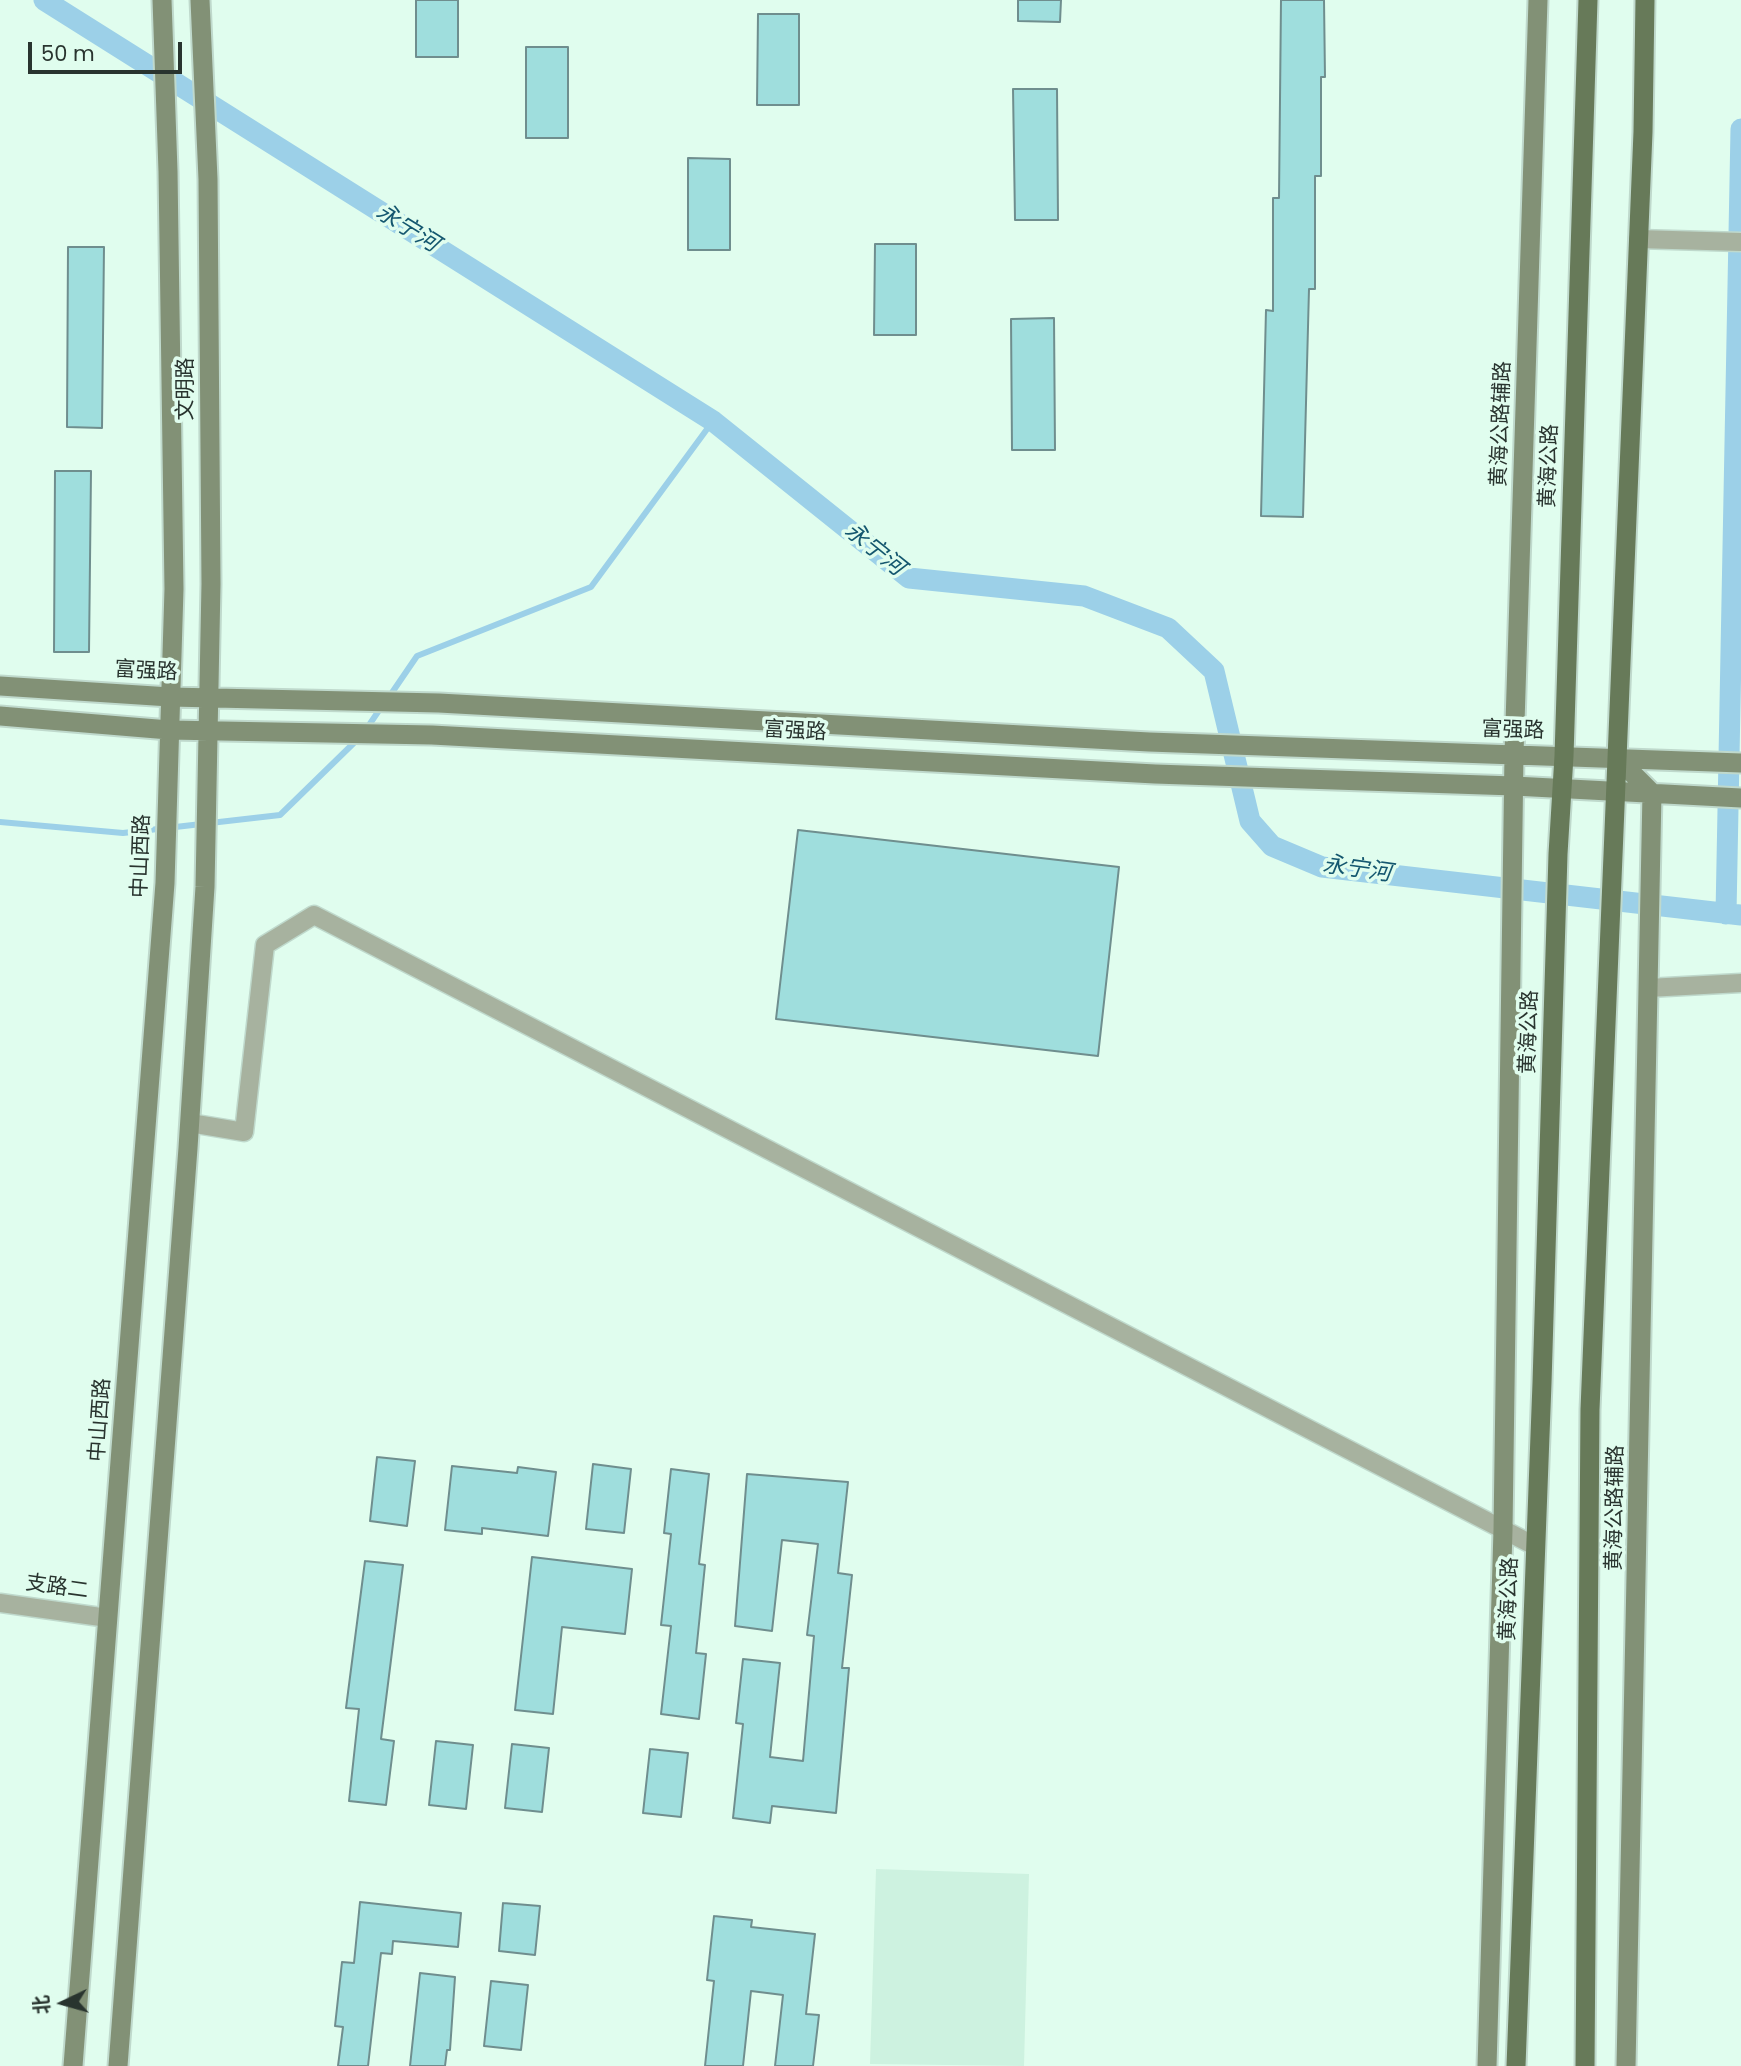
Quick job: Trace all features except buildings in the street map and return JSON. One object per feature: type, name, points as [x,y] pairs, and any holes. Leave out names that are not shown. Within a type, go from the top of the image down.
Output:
[{"type":"main road","name":"文明路","points":[[162,0],[168,170],[174,589],[168,778]]},
{"type":"main road","name":"文明路","points":[[190,1123],[205,887],[211,584],[208,179],[200,0]]},
{"type":"main road","name":"黄海公路辅路","points":[[1503,1530],[1514,754],[1538,0]]},
{"type":"main road","name":"黄海公路","points":[[1516,2066],[1558,854],[1563,788],[1588,0]]},
{"type":"main road","points":[[1585,2066],[1590,1409],[1617,791],[1645,0]]},
{"type":"main road","name":"富强路","points":[[0,686],[170,697],[439,703],[1149,742],[1741,763]]},
{"type":"main road","points":[[0,716],[169,730],[208,730]]},
{"type":"main road","name":"富强路","points":[[208,730],[432,736],[1154,774],[1514,786]]},
{"type":"main road","points":[[1617,758],[1652,793]]},
{"type":"main road","name":"中山西路","points":[[73,2066],[165,883],[168,778]]},
{"type":"main road","points":[[1514,786],[1741,797]]},
{"type":"main road","name":"黄海公路辅路","points":[[1626,2066],[1652,793]]},
{"type":"main road","points":[[118,2066],[190,1123]]},
{"type":"main road","points":[[1487,2066],[1503,1530]]},
{"type":"street","points":[[1638,239],[1741,242]]},
{"type":"street","points":[[190,1123],[244,1132],[265,945],[314,915],[1535,1546]]},
{"type":"street","points":[[1648,988],[1741,983]]},
{"type":"street","name":"支路二","points":[[0,1603],[108,1618]]},
{"type":"shaded area","points":[[876,1869],[1029,1874],[1024,2066],[870,2064]]},
{"type":"waterway","name":"永宁河","points":[[44,0],[713,421],[909,578],[1084,596],[1168,628],[1214,671],[1250,821],[1272,846],[1322,867],[1741,915]]},
{"type":"waterway","points":[[1726,914],[1741,129]]},
{"type":"waterway","points":[[389,697],[417,656],[591,587],[713,421]]},
{"type":"waterway","points":[[367,728],[382,706]]},
{"type":"waterway","points":[[0,822],[123,833],[280,815],[360,737]]}]
